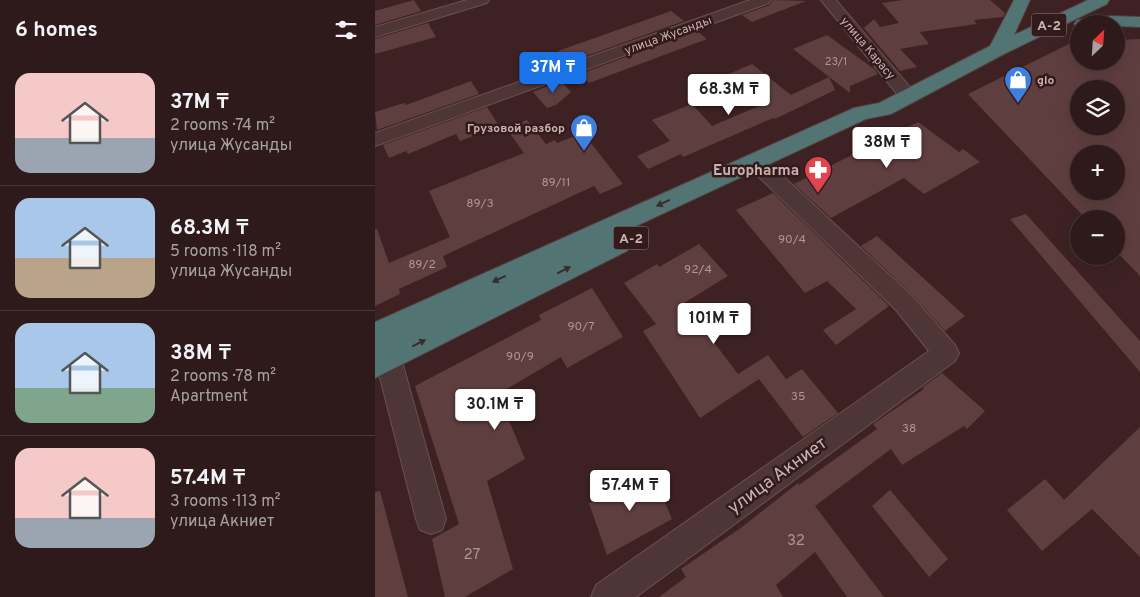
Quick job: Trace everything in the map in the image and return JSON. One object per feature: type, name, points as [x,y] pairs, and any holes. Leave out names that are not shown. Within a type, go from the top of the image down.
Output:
[{"type":"highway","points":[[997,50],[1020,6],[1021,0]]},
{"type":"highway","name":"A-2","points":[[379,353],[835,132],[872,121],[884,109],[908,96],[997,50],[1101,0]]},
{"type":"highway","points":[[1112,0],[1120,11],[1140,18]]},
{"type":"highway","points":[[1125,21],[1140,22]]},
{"type":"highway","points":[[997,50],[1070,28]]},
{"type":"highway","name":"A-2","points":[[379,353],[765,171],[835,132]]},
{"type":"street","points":[[375,32],[482,0]]},
{"type":"street","name":"улица Жусанды","points":[[375,140],[764,0]]},
{"type":"street","name":"улица Карасу","points":[[828,0],[908,96]]},
{"type":"street","name":"улица Акниет","points":[[608,597],[946,353],[903,303],[765,171]]},
{"type":"street","points":[[379,353],[431,519]]},
{"type":"building","points":[[414,0],[421,11],[375,25],[375,11]]},
{"type":"building","points":[[773,0],[806,1],[752,22],[742,15],[770,5]]},
{"type":"building","points":[[903,0],[990,0],[1005,13],[1003,17],[974,20],[977,24],[920,32],[929,44],[900,49],[917,67],[900,71],[864,28],[874,19],[880,27],[899,23],[882,3]]},
{"type":"building","points":[[671,11],[684,21],[569,62],[558,51]]},
{"type":"building","points":[[428,23],[436,37],[375,54],[375,39]]},
{"type":"building","points":[[697,31],[707,39],[589,83],[580,74]]},
{"type":"building","points":[[827,35],[874,69],[878,74],[850,86],[850,93],[793,49]]},
{"type":"building","points":[[1140,39],[1140,276],[1125,260],[1125,210],[1078,210],[968,94],[1070,43],[1070,70],[1125,70],[1125,40]]},
{"type":"building","points":[[752,64],[791,95],[829,77],[835,90],[775,119],[773,118],[683,157],[681,154],[648,169],[637,156],[670,141],[652,120],[692,104],[712,126],[759,106],[724,76]]},
{"type":"building","points":[[471,81],[479,94],[377,130],[375,112],[404,103],[406,105]]},
{"type":"building","points":[[561,81],[571,92],[556,105],[547,108],[533,92]]},
{"type":"building","points":[[487,107],[499,126],[460,141],[456,134],[408,154],[406,151],[389,158],[383,145]]},
{"type":"building","points":[[527,120],[546,144],[555,140],[557,143],[583,133],[623,184],[600,194],[594,186],[443,256],[447,267],[399,289],[400,294],[375,306],[375,229],[377,229],[389,263],[450,237],[429,191],[524,153],[506,128]]},
{"type":"building","points":[[918,122],[959,152],[963,149],[980,162],[924,194],[904,178],[831,218],[794,184]]},
{"type":"building","points":[[773,193],[889,306],[836,345],[823,330],[856,309],[827,281],[805,293],[736,210]]},
{"type":"building","points":[[1026,214],[1140,341],[1140,372],[1010,219]]},
{"type":"building","points":[[877,236],[965,316],[945,331],[913,295],[861,246]]},
{"type":"building","points":[[699,244],[728,276],[684,303],[738,374],[768,355],[786,379],[802,369],[838,413],[803,437],[759,379],[700,418],[643,331],[656,324],[624,283],[657,264],[659,267]]},
{"type":"building","points":[[592,288],[623,337],[567,368],[561,357],[498,394],[525,459],[487,481],[513,569],[465,597],[445,597],[432,539],[459,524],[415,386],[541,320],[539,315]]},
{"type":"building","points":[[942,373],[985,411],[967,429],[964,426],[902,465],[891,449],[815,506],[884,597],[847,597],[815,552],[776,585],[783,597],[659,597],[686,577],[681,569],[742,527],[798,483],[799,485],[877,429],[873,424],[924,389],[922,388]]},
{"type":"building","points":[[1140,427],[1140,557],[1092,509],[1042,551],[1007,510],[1045,479],[1064,500]]},
{"type":"building","points":[[651,470],[672,519],[607,555],[589,503]]},
{"type":"building","points":[[890,490],[948,559],[929,577],[872,506]]},
{"type":"building","points":[[380,491],[408,597],[375,597],[375,492]]},
{"type":"place","name":"glo","points":[[1018,104]]},
{"type":"place","name":"Грузовой разбор","points":[[584,152]]},
{"type":"place","name":"Europharma","points":[[818,194]]}]
